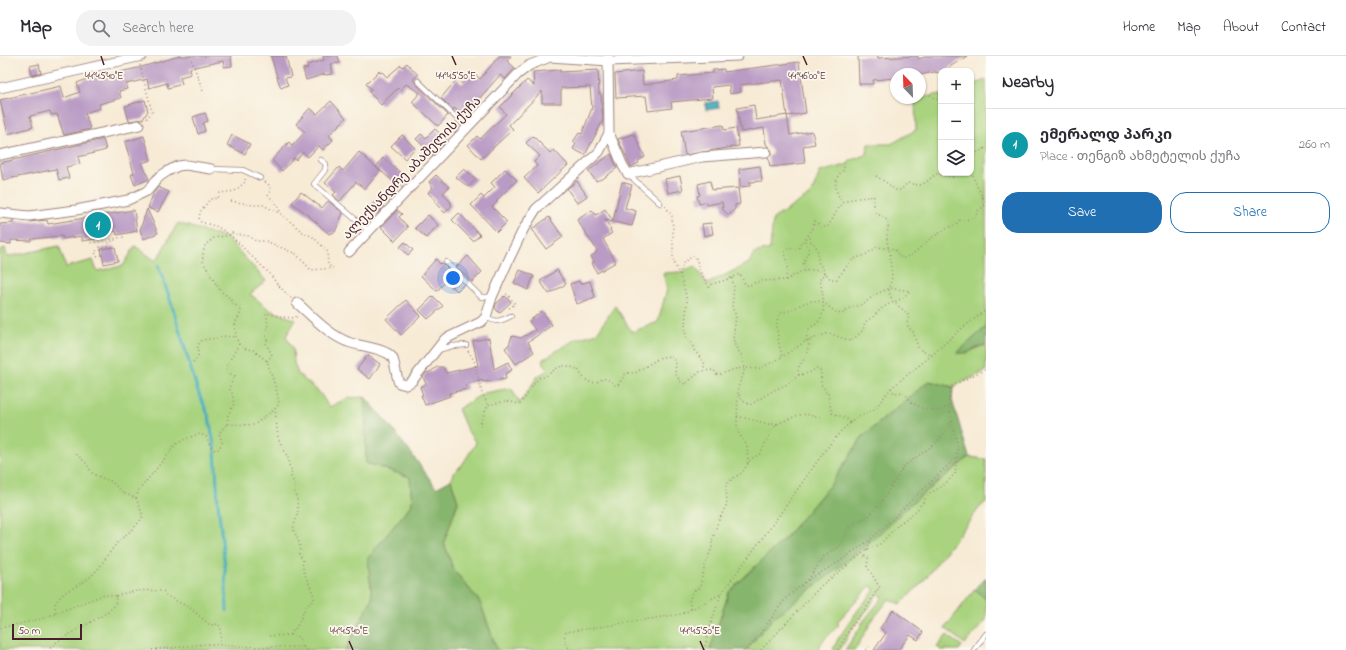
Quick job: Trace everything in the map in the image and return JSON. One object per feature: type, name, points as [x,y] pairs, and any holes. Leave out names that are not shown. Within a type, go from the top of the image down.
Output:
[{"type":"street","points":[[549,57],[608,58],[738,56]]},
{"type":"street","points":[[0,88],[140,57]]},
{"type":"street","name":"ალექსანდრე აბაშელის ქუჩა","points":[[349,252],[368,230],[518,74],[530,65],[549,57]]},
{"type":"street","points":[[608,58],[609,133],[622,166],[628,174],[702,157],[766,152]]},
{"type":"street","points":[[0,155],[139,125]]},
{"type":"street","points":[[297,303],[325,327],[347,342],[378,350],[390,355],[393,358],[396,376],[399,383],[406,384],[412,381],[445,339],[482,322],[486,317],[496,298],[522,230],[536,209],[599,152],[609,133]]},
{"type":"street","points":[[0,212],[29,216],[76,210],[128,200],[147,191],[160,177],[178,166],[186,165],[211,168]]},
{"type":"lane","points":[[418,81],[466,127]]},
{"type":"lane","points":[[321,160],[326,164],[326,170],[314,184],[368,230]]},
{"type":"lane","points":[[211,168],[243,170],[260,178]]},
{"type":"lane","points":[[628,174],[660,202]]},
{"type":"lane","points":[[446,262],[481,297],[496,298]]},
{"type":"lane","points":[[486,317],[493,321],[499,321],[511,316]]},
{"type":"lane","points":[[436,351],[452,346],[466,345]]},
{"type":"lane","points":[[974,650],[986,634]]},
{"type":"path","points":[[190,56],[203,91]]},
{"type":"path","points":[[139,125],[152,112],[140,57]]},
{"type":"path","points":[[930,94],[940,101],[940,104]]},
{"type":"path","points":[[974,155],[986,148]]},
{"type":"path","points":[[843,203],[839,198],[836,181],[838,174],[844,170],[844,163]]},
{"type":"path","points":[[243,170],[246,181],[235,191],[220,193],[218,198],[210,199],[202,208],[199,219],[201,222],[218,227],[230,235],[270,274],[280,289],[297,303]]},
{"type":"path","points":[[876,176],[895,190],[901,190],[907,184],[925,183],[938,174]]},
{"type":"path","points":[[810,234],[810,242],[818,247],[819,264],[830,279],[837,280],[850,262],[877,247],[894,248],[901,258],[905,258],[932,238],[958,224],[960,220],[974,219],[978,211],[986,203],[979,193],[972,176]]},
{"type":"path","points":[[260,178],[269,185],[271,191],[268,196],[273,199],[281,214]]},
{"type":"path","points":[[786,280],[787,268],[785,252],[790,248],[797,249],[800,247],[801,242],[810,234],[815,221],[821,227],[827,227],[843,203],[850,199],[874,196],[875,212],[878,216],[885,218],[888,223],[886,237],[890,252],[892,277],[889,288],[894,302],[906,311],[909,316],[907,323],[908,327],[913,332],[918,347],[922,351],[932,355]]},
{"type":"path","points":[[226,424],[254,425],[275,409],[279,404],[267,361],[253,350],[246,349],[239,344],[236,337],[235,322],[240,315],[241,309],[239,306],[233,305],[231,298],[220,290],[203,261],[205,245],[214,238],[230,235],[232,233],[248,236],[256,241],[266,241],[296,254],[311,270],[333,268],[328,265],[327,251],[312,236],[305,234],[281,214],[263,205],[253,205],[231,201]]},
{"type":"path","points":[[660,202],[672,216],[672,262],[680,275],[685,291],[687,302],[684,327],[686,338],[692,344],[694,350],[705,364],[703,370]]},
{"type":"path","points":[[90,239],[91,243],[122,237],[122,234]]},
{"type":"path","points":[[102,255],[96,256],[95,251],[101,250],[100,247],[109,246],[109,242],[115,241],[114,238]]},
{"type":"path","points":[[805,240],[809,250],[803,264],[807,271]]},
{"type":"path","points":[[680,275],[680,267],[683,263],[694,256],[697,259],[698,268],[709,287],[712,284],[740,274],[745,284],[749,286],[753,282],[786,280],[807,271],[825,272]]},
{"type":"path","points":[[806,341],[808,330],[812,326],[819,323],[822,317],[824,303],[820,280],[825,272]]},
{"type":"path","points":[[732,278],[734,286],[732,307],[736,316],[733,339],[735,346],[742,356],[744,368],[744,373],[738,387],[739,396],[737,427],[738,432],[747,446],[748,463]]},
{"type":"path","points":[[488,405],[507,401],[519,404],[539,378],[545,378],[553,370],[561,366],[578,368],[581,376],[585,380],[593,382],[604,378],[614,385],[618,385],[626,373],[636,373],[665,356],[672,357],[676,364],[675,373],[680,381],[685,384],[697,373],[703,370],[714,370],[716,374],[719,375],[735,369],[758,369],[771,363],[795,350],[806,341],[829,333],[850,341],[863,330],[865,322],[887,305],[903,298],[910,291],[889,288],[874,295],[864,304],[851,307],[842,314],[834,312],[820,301],[810,301],[795,307],[790,311],[784,311],[779,315],[776,321],[782,357]]},
{"type":"path","points":[[496,298],[507,294],[515,304]]},
{"type":"path","points":[[704,650],[721,594],[826,449],[842,430],[856,418],[875,408],[892,388],[961,329],[986,310]]},
{"type":"path","points":[[267,361],[272,355],[266,344],[267,340],[265,330],[268,328],[268,318],[266,313],[282,317],[295,318],[297,316]]},
{"type":"path","points":[[193,362],[198,357],[198,345],[202,340],[223,336],[236,337]]},
{"type":"path","points":[[799,375],[799,364],[805,358],[810,339]]},
{"type":"path","points":[[56,612],[56,601],[91,576],[113,548],[139,523],[143,516],[136,498],[139,490],[169,453],[171,448],[185,439],[200,434],[207,437],[210,446],[216,450],[218,449],[222,442],[219,432],[226,424],[228,415],[234,404],[232,393],[229,388],[235,376],[226,372],[226,364],[239,344]]},
{"type":"path","points":[[466,345],[474,360],[482,393],[488,405]]},
{"type":"path","points":[[739,396],[743,401],[750,405],[774,390],[788,384],[799,375],[817,368],[821,371],[821,385],[826,392],[828,392],[828,402],[832,412],[846,418],[851,423]]},
{"type":"path","points":[[761,650],[822,585],[867,550],[880,544],[899,524],[918,510],[930,493],[944,486],[954,474],[957,456],[957,443],[949,406],[951,386],[986,369]]},
{"type":"path","points":[[892,388],[894,393],[904,392],[912,403],[921,408],[939,411],[949,406]]},
{"type":"path","points":[[480,427],[481,420],[488,405]]},
{"type":"path","points":[[275,409],[278,438],[289,460],[289,465],[292,471],[291,477],[295,485],[298,512],[293,529],[298,539],[299,554],[303,561],[302,564],[305,574],[308,578],[309,586],[314,597],[314,600],[305,608],[298,624],[290,635]]},
{"type":"path","points":[[737,416],[768,424],[777,424],[796,416],[806,414],[815,417],[820,416]]},
{"type":"path","points":[[808,580],[823,557],[839,547],[851,524],[868,517],[881,503],[904,466],[935,444],[952,421]]},
{"type":"path","points":[[691,610],[688,600],[694,591],[700,588],[718,522],[727,504],[726,485],[733,478],[742,473],[748,463],[761,453],[771,431],[777,424]]},
{"type":"path","points":[[76,453],[85,462],[93,474],[112,482],[123,493],[136,498]]},
{"type":"path","points":[[748,650],[786,598],[808,580],[839,562],[871,539],[957,456]]},
{"type":"path","points":[[867,550],[871,539]]},
{"type":"path","points":[[838,650],[849,630],[880,588],[867,566],[868,558],[862,554]]},
{"type":"path","points":[[0,628],[41,619],[103,595],[116,596],[128,592],[147,590],[163,591],[167,596],[190,608],[210,625],[218,624],[221,628],[220,645]]},
{"type":"path","points":[[572,650],[568,647],[564,638],[566,632],[682,614],[721,594]]},
{"type":"path","points":[[48,650],[58,641],[108,612],[115,605],[116,596]]},
{"type":"path","points":[[269,636],[290,635],[299,637],[303,647]]},
{"type":"path","points":[[152,650],[206,644],[255,647],[303,647],[308,650]]},
{"type":"green space","points":[[986,80],[986,327],[957,353],[969,352],[986,345],[986,371],[953,387],[929,381],[863,436],[831,484],[786,537],[729,592],[710,650],[497,650],[480,602],[453,569],[444,542],[458,502],[451,480],[453,473],[462,465],[476,443],[467,430],[458,409],[484,393],[511,388],[519,402],[521,401],[538,376],[548,370],[542,360],[576,339],[597,333],[615,306],[632,332],[658,322],[667,289],[663,273],[680,272],[695,266],[707,284],[749,263],[754,253],[770,249],[773,219],[811,194],[820,172],[846,165],[850,161],[867,154],[868,144],[891,144],[916,130],[915,104],[926,104],[926,97],[938,95],[938,176],[974,176],[974,84]]},
{"type":"green space","points":[[178,223],[227,238],[266,281],[250,294],[270,310],[296,320],[286,336],[293,349],[294,363],[298,374],[320,393],[329,407],[348,398],[365,397],[366,463],[410,477],[412,504],[368,558],[372,599],[345,650],[0,650],[0,250],[5,248],[7,257],[59,246],[66,267],[93,260],[97,271],[123,266],[135,246],[156,261]]},
{"type":"green space","points":[[986,327],[986,345],[980,346],[967,353],[957,353]]},
{"type":"green space","points":[[929,381],[953,387],[952,400],[969,457],[913,502],[873,539],[837,569],[773,618],[746,650],[710,650],[729,592],[786,537],[831,484],[863,436]]},
{"type":"green space","points":[[365,397],[402,441],[436,488],[451,480],[458,502],[444,542],[453,569],[480,602],[497,650],[345,650],[372,599],[368,558],[412,504],[410,477],[366,463]]},
{"type":"green space","points":[[969,457],[986,459],[986,502],[980,507],[922,583],[900,604],[889,599],[873,619],[855,650],[845,650],[862,623],[883,597],[878,593],[868,609],[853,627],[840,650],[833,650],[838,639],[858,610],[874,591],[873,587],[870,586],[838,621],[838,626],[821,643],[819,650],[746,650],[773,618],[837,569],[873,539],[913,502]]},
{"type":"green space","points":[[986,578],[986,600],[975,589]]},
{"type":"green space","points":[[975,589],[986,600],[986,620],[965,644],[945,628]]},
{"type":"green space","points":[[947,635],[962,646],[959,650],[941,650],[937,647]]},
{"type":"water","points":[[718,101],[719,108],[706,110],[705,103]]},
{"type":"building","points":[[180,56],[231,56],[232,66],[224,67],[223,61],[190,68],[191,74],[180,77],[182,84],[168,88],[167,83],[149,88],[147,79],[126,84],[127,89],[119,91],[121,98],[99,104],[100,108],[85,113],[90,129],[64,135],[57,114],[51,115],[50,111],[30,116],[33,127],[8,134],[0,100],[61,86],[64,98],[80,92],[77,83],[87,79],[138,68]]},
{"type":"building","points":[[271,56],[286,56],[291,77],[285,78],[288,85],[281,88]]},
{"type":"building","points":[[323,56],[338,56],[340,63],[331,64],[333,74],[325,74],[306,80],[303,69],[308,68],[307,65],[324,60]]},
{"type":"building","points":[[499,56],[511,56],[507,61],[515,68],[505,79],[500,75],[464,116],[454,108],[453,110],[441,98],[457,79],[462,84],[473,72],[480,79]]},
{"type":"building","points":[[858,56],[878,56],[878,58],[918,56],[918,59],[929,56],[967,56],[949,68],[938,68],[938,73],[926,74],[926,68],[890,68],[890,79],[873,80],[873,84],[859,84]]},
{"type":"building","points":[[799,62],[806,113],[787,116],[782,80],[740,85],[741,92],[730,94],[729,85],[712,87],[713,98],[671,102],[672,108],[648,111],[646,96],[616,98],[615,74],[642,71],[643,85],[678,80],[678,76],[713,73],[713,70],[724,69],[724,72]]},
{"type":"building","points":[[407,63],[418,75],[413,79],[415,83],[448,115],[438,126],[412,102],[420,93],[406,84],[400,90],[398,88],[381,105],[369,92],[372,90],[366,84],[379,71],[387,77],[401,65],[403,67]]},
{"type":"building","points":[[39,64],[41,73],[32,75],[30,66]]},
{"type":"building","points":[[560,70],[560,72],[598,70],[599,94],[601,94],[603,120],[585,155],[573,149],[576,144],[573,142],[579,133],[582,134],[592,108],[590,87],[561,88],[561,103],[542,103],[542,91],[509,125],[513,129],[481,159],[468,145],[477,136],[480,139],[506,114],[500,107],[527,80],[534,86],[533,72]]},
{"type":"building","points":[[145,100],[148,111],[143,119],[129,121],[125,106]]},
{"type":"building","points":[[331,101],[346,118],[329,135],[333,140],[323,150],[319,146],[308,157],[303,152],[296,160],[294,158],[282,171],[272,160],[289,142],[292,146],[305,132],[296,124],[310,108],[317,114]]},
{"type":"building","points":[[754,105],[756,120],[787,115],[790,135],[812,131],[815,144],[803,146],[805,163],[770,167],[768,157],[771,155],[772,151],[766,144],[764,128],[741,132],[737,108]]},
{"type":"building","points":[[205,113],[208,121],[203,123],[205,131],[198,134],[193,117]]},
{"type":"building","points":[[723,125],[724,130],[736,128],[739,146],[685,155],[681,131]]},
{"type":"building","points":[[435,129],[447,140],[433,155],[416,139],[421,134],[426,138]]},
{"type":"building","points":[[634,134],[645,157],[638,161],[639,163],[631,167],[618,139]]},
{"type":"building","points":[[232,135],[250,144],[245,154],[227,145]]},
{"type":"building","points":[[402,135],[415,148],[405,159],[391,146]]},
{"type":"building","points":[[144,136],[151,160],[142,163],[149,179],[135,185],[131,175],[134,173],[125,142]]},
{"type":"building","points":[[533,136],[550,153],[554,150],[568,165],[538,193],[524,178],[537,166],[534,162],[540,156],[526,143]]},
{"type":"building","points":[[103,139],[106,150],[78,157],[80,164],[66,167],[69,178],[59,180],[56,169],[3,180],[0,163]]},
{"type":"building","points":[[359,152],[380,171],[365,189],[356,182],[340,201],[333,195],[336,192],[325,183],[339,167],[343,171]]},
{"type":"building","points":[[611,154],[617,168],[604,178],[596,181],[588,171]]},
{"type":"building","points":[[383,158],[408,179],[401,188],[376,167]]},
{"type":"building","points":[[760,166],[762,181],[750,182],[750,186],[740,187],[739,169]]},
{"type":"building","points":[[464,169],[476,179],[468,187],[456,177]]},
{"type":"building","points":[[505,169],[517,180],[492,207],[507,222],[497,232],[471,205],[481,195],[484,198],[495,187],[491,183]]},
{"type":"building","points":[[436,175],[449,187],[443,193],[452,205],[445,213],[434,202],[436,200],[428,193],[433,187],[429,182]]},
{"type":"building","points":[[680,176],[683,190],[668,193],[665,179]]},
{"type":"building","points":[[577,181],[587,196],[577,203],[567,189]]},
{"type":"building","points":[[710,181],[712,190],[738,188],[740,204],[735,205],[735,209],[729,215],[723,210],[722,202],[707,205],[706,202],[699,204],[697,196],[700,195],[698,184]]},
{"type":"building","points":[[622,182],[632,185],[625,208],[636,211],[632,226],[605,220],[612,233],[603,239],[616,262],[597,273],[592,263],[594,262],[591,256],[595,254],[597,250],[577,220],[592,210],[596,215],[605,209],[613,221]]},
{"type":"building","points":[[158,187],[169,192],[158,212],[148,208],[153,194]]},
{"type":"building","points":[[301,192],[322,208],[328,201],[343,213],[335,232],[329,234],[307,214],[292,203]]},
{"type":"building","points":[[376,200],[384,207],[377,214],[369,208]]},
{"type":"building","points":[[147,209],[158,233],[144,239],[140,230]]},
{"type":"building","points":[[134,210],[137,231],[117,235],[116,231],[95,234],[96,239],[82,241],[82,236],[63,239],[62,236],[31,239],[31,241],[11,240],[11,244],[0,243],[0,224],[13,223],[13,220],[29,222],[47,220],[48,224]]},
{"type":"building","points":[[397,210],[402,214],[399,217],[408,227],[395,241],[381,227]]},
{"type":"building","points":[[459,213],[480,235],[473,241],[452,220]]},
{"type":"building","points":[[428,215],[438,225],[426,238],[415,228]]},
{"type":"building","points":[[549,217],[563,237],[546,249],[532,229]]},
{"type":"building","points":[[711,223],[713,234],[704,236],[702,224]]},
{"type":"building","points":[[405,242],[413,250],[408,255],[400,247]]},
{"type":"building","points":[[115,247],[118,261],[104,264],[101,249]]},
{"type":"building","points":[[468,256],[482,272],[472,282],[456,267]]},
{"type":"building","points":[[436,259],[440,264],[443,264],[463,285],[457,291],[446,281],[437,291],[421,276]]},
{"type":"building","points":[[520,270],[534,276],[528,290],[514,283]]},
{"type":"building","points":[[557,270],[566,284],[549,294],[540,281]]},
{"type":"building","points":[[579,281],[580,284],[590,281],[595,297],[577,304],[570,284]]},
{"type":"building","points":[[433,296],[443,306],[428,319],[419,310]]},
{"type":"building","points":[[505,296],[511,302],[499,313],[495,308],[496,304]]},
{"type":"building","points":[[406,300],[421,316],[401,335],[386,319]]},
{"type":"building","points":[[542,311],[552,325],[528,342],[534,352],[516,364],[505,348],[509,345],[512,336],[521,338],[535,330],[529,321]]},
{"type":"building","points":[[489,338],[494,369],[508,362],[512,370],[505,374],[506,379],[483,382],[482,380],[466,384],[467,389],[449,393],[450,396],[425,405],[420,387],[426,384],[423,377],[426,373],[437,367],[443,367],[446,373],[478,366],[473,341]]},
{"type":"building","points":[[368,355],[380,364],[370,379],[357,369]]},
{"type":"building","points":[[893,610],[923,632],[918,640],[910,635],[898,650],[874,650],[886,633],[880,628]]},
{"type":"waterway","points":[[158,265],[171,302],[197,389],[209,417],[215,450],[218,503],[225,567],[227,611]]},
{"type":"place","name":"ემერალდ პარკი","points":[[98,225]]}]
